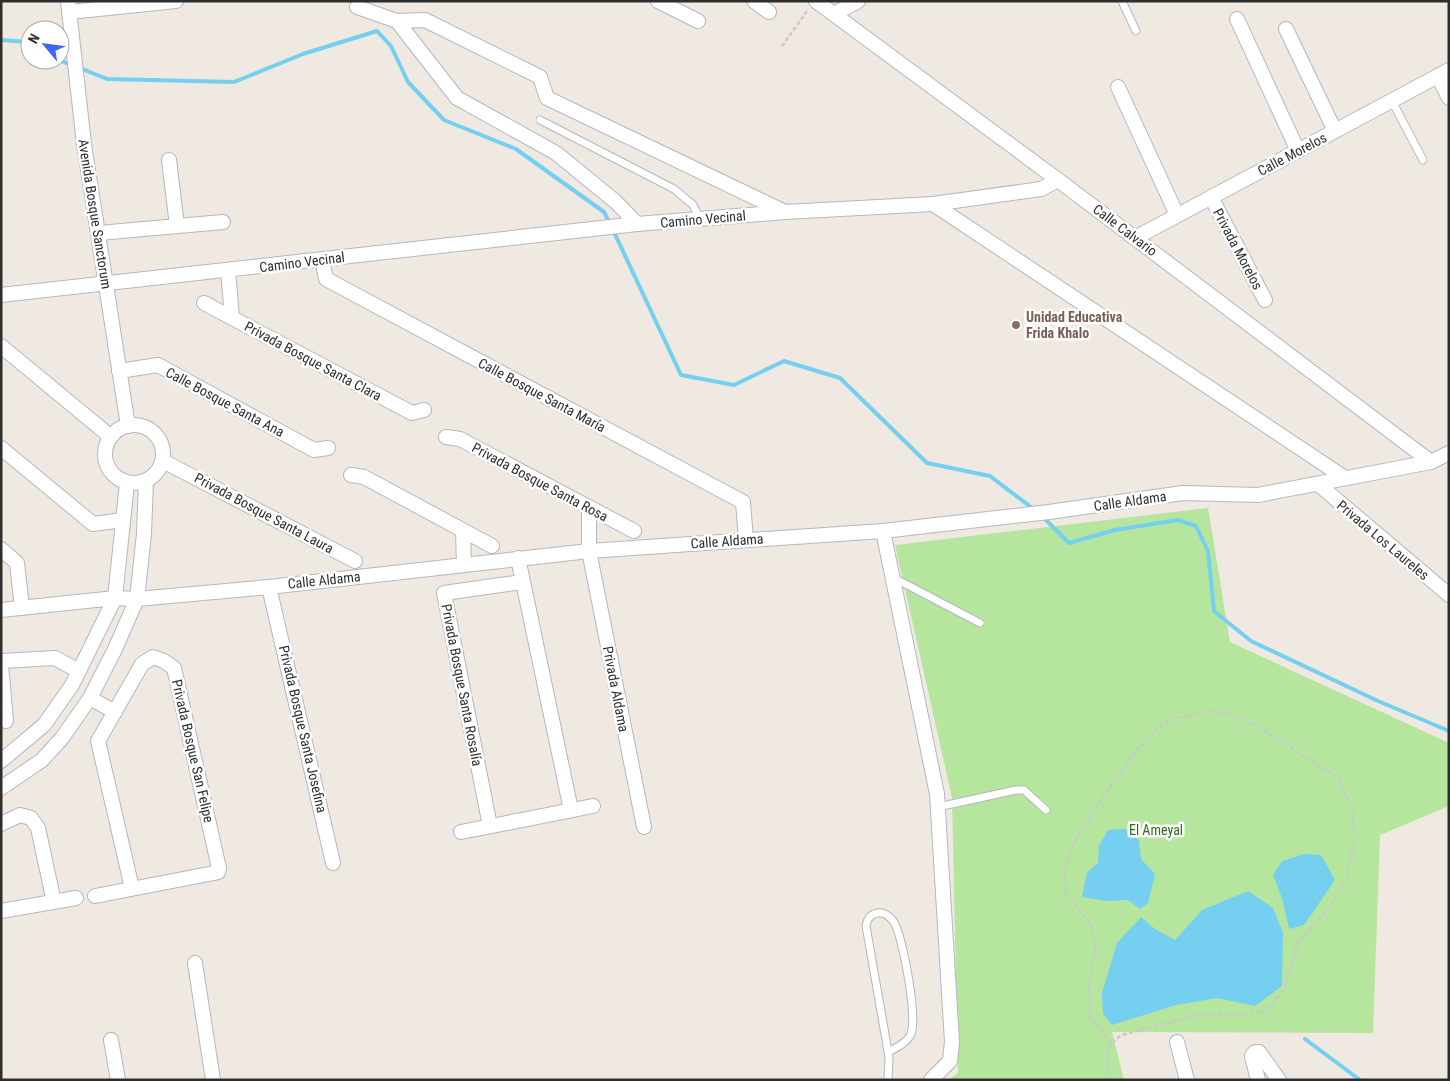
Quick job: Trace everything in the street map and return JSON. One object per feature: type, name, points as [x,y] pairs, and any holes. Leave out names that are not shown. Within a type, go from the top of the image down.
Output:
[{"type":"street","points":[[68,7],[176,1]]},
{"type":"street","points":[[658,1],[698,21]]},
{"type":"street","points":[[754,1],[769,12]]},
{"type":"street","points":[[834,14],[858,1]]},
{"type":"street","name":"Calle Calvario","points":[[813,5],[834,14],[1432,462]]},
{"type":"street","name":"Avenida Bosque Sanctorum","points":[[68,7],[84,144],[128,426]]},
{"type":"street","points":[[357,8],[397,21],[425,20],[540,76],[547,98],[785,212]]},
{"type":"street","points":[[1237,19],[1298,151]]},
{"type":"street","points":[[397,21],[457,98],[556,154],[616,202],[637,224]]},
{"type":"street","points":[[1286,29],[1335,131]]},
{"type":"street","points":[[1443,73],[1449,98]]},
{"type":"street","name":"Calle Morelos","points":[[1135,238],[1443,73]]},
{"type":"street","points":[[1118,87],[1177,215]]},
{"type":"street","points":[[169,160],[177,226]]},
{"type":"street","name":"Camino Vecinal","points":[[1,295],[637,224],[785,212],[933,204],[1041,189],[1058,180]]},
{"type":"street","name":"Privada Morelos","points":[[1210,198],[1265,300]]},
{"type":"street","points":[[933,204],[1345,478]]},
{"type":"street","points":[[99,233],[223,222]]},
{"type":"street","name":"Calle Bosque Santa María","points":[[322,259],[326,279],[743,502],[746,540]]},
{"type":"street","points":[[228,270],[232,317]]},
{"type":"street","name":"Privada Bosque Santa Clara","points":[[204,303],[412,413],[424,410]]},
{"type":"street","points":[[1,346],[108,435]]},
{"type":"street","name":"Calle Bosque Santa Ana","points":[[119,371],[158,366],[314,450],[328,448]]},
{"type":"street","points":[[128,426],[140,426],[150,430],[159,438],[168,463],[146,481],[127,483],[112,472],[107,464],[108,435],[128,426]]},
{"type":"street","name":"Privada Bosque Santa Rosa","points":[[446,437],[460,439],[634,531]]},
{"type":"street","points":[[1,448],[93,524],[117,521]]},
{"type":"street","name":"Calle Aldama","points":[[1,610],[22,602],[115,598],[137,599],[270,591],[464,565],[520,570],[589,551],[882,531],[1049,512],[1183,494],[1258,495],[1432,462],[1449,453]]},
{"type":"street","name":"Privada Bosque Santa Laura","points":[[168,463],[354,561]]},
{"type":"street","points":[[351,475],[364,477],[492,546]]},
{"type":"street","points":[[1,788],[42,760],[62,738],[90,698],[115,649],[137,599],[144,534],[146,481]]},
{"type":"street","points":[[1,761],[44,725],[72,686],[115,598],[117,521],[127,483]]},
{"type":"street","name":"Privada Los Laureles","points":[[1318,484],[1449,595]]},
{"type":"street","name":"Privada Aldama","points":[[589,507],[589,551],[644,827]]},
{"type":"street","points":[[463,530],[464,565]]},
{"type":"street","points":[[882,531],[935,784],[938,807],[952,1042],[950,1061],[931,1080]]},
{"type":"street","points":[[1,549],[18,563],[22,602]]},
{"type":"street","points":[[520,570],[571,810]]},
{"type":"street","name":"Privada Bosque Santa Rosalía","points":[[490,826],[444,593],[520,570]]},
{"type":"street","name":"Privada Bosque Santa Josefina","points":[[270,591],[333,863]]},
{"type":"street","name":"Privada Bosque San Felipe","points":[[96,896],[214,873],[218,872],[219,868],[174,668],[164,661],[153,657],[142,664],[98,741],[132,888]]},
{"type":"street","points":[[6,721],[1,662],[55,658],[79,671]]},
{"type":"street","points":[[90,698],[115,712]]},
{"type":"street","points":[[44,725],[62,738]]},
{"type":"street","points":[[461,832],[593,806]]},
{"type":"street","points":[[1,824],[20,814],[31,818],[38,828],[54,902]]},
{"type":"street","points":[[1,911],[76,898]]},
{"type":"street","points":[[194,963],[213,1080]]},
{"type":"street","points":[[111,1040],[118,1080]]},
{"type":"street","points":[[1177,1042],[1187,1080]]},
{"type":"street","points":[[1258,1080],[1252,1056],[1255,1052],[1259,1052],[1265,1058],[1280,1080]]},
{"type":"lane","points":[[1122,1],[1136,31]]},
{"type":"lane","points":[[1392,101],[1423,160]]},
{"type":"lane","points":[[540,120],[674,189],[693,205],[700,219]]},
{"type":"lane","points":[[892,577],[980,623]]},
{"type":"lane","points":[[938,807],[1016,790],[1024,790],[1046,810]]},
{"type":"lane","points":[[888,1052],[903,1044],[910,1036],[914,1021],[903,948],[894,923],[887,915],[881,912],[873,914],[867,920],[866,926],[888,1052],[888,1080]]},
{"type":"path","points":[[782,46],[813,5]]},
{"type":"path","points":[[1110,1080],[1106,1055],[1111,1042],[1122,1035],[1201,1014],[1255,1014],[1268,1009],[1284,990],[1298,945],[1335,900],[1347,877],[1354,836],[1352,811],[1338,777],[1255,726],[1227,712],[1211,711],[1177,718],[1161,726],[1140,746],[1089,818],[1074,842],[1066,864],[1064,881],[1067,895],[1089,921],[1096,942],[1089,988],[1090,1018],[1111,1042]]},
{"type":"green space","name":"El Ameyal","points":[[1208,508],[1230,642],[1449,743],[1449,806],[1380,835],[1373,1033],[1112,1032],[1124,1080],[949,1080],[958,1073],[952,797],[895,545]]},
{"type":"water","points":[[1125,829],[1139,840],[1141,859],[1155,874],[1148,903],[1140,909],[1128,900],[1107,901],[1082,897],[1087,872],[1098,863],[1099,846],[1108,830]]},
{"type":"water","points":[[1304,854],[1321,855],[1335,880],[1304,925],[1289,929],[1282,898],[1273,875],[1282,861]]},
{"type":"water","points":[[1248,891],[1273,908],[1283,932],[1282,986],[1255,1006],[1217,998],[1176,1005],[1112,1025],[1103,1014],[1102,993],[1117,943],[1141,917],[1155,929],[1175,940],[1202,910]]},
{"type":"waterway","points":[[80,68],[107,79],[234,82],[303,54],[377,31],[391,46],[408,82],[444,120],[516,149],[604,212],[610,224]]},
{"type":"waterway","points":[[1,40],[20,41]]},
{"type":"waterway","points":[[613,230],[681,375],[734,385],[784,361],[840,378],[927,463],[990,476],[1035,510]]},
{"type":"waterway","points":[[1042,516],[1069,543],[1115,530],[1178,520],[1196,526],[1208,551],[1214,611],[1251,641],[1378,701],[1449,731]]},
{"type":"waterway","points":[[1305,1039],[1360,1080]]},
{"type":"place","name":"Unidad Educativa Frida Khalo","points":[[1016,325]]}]
